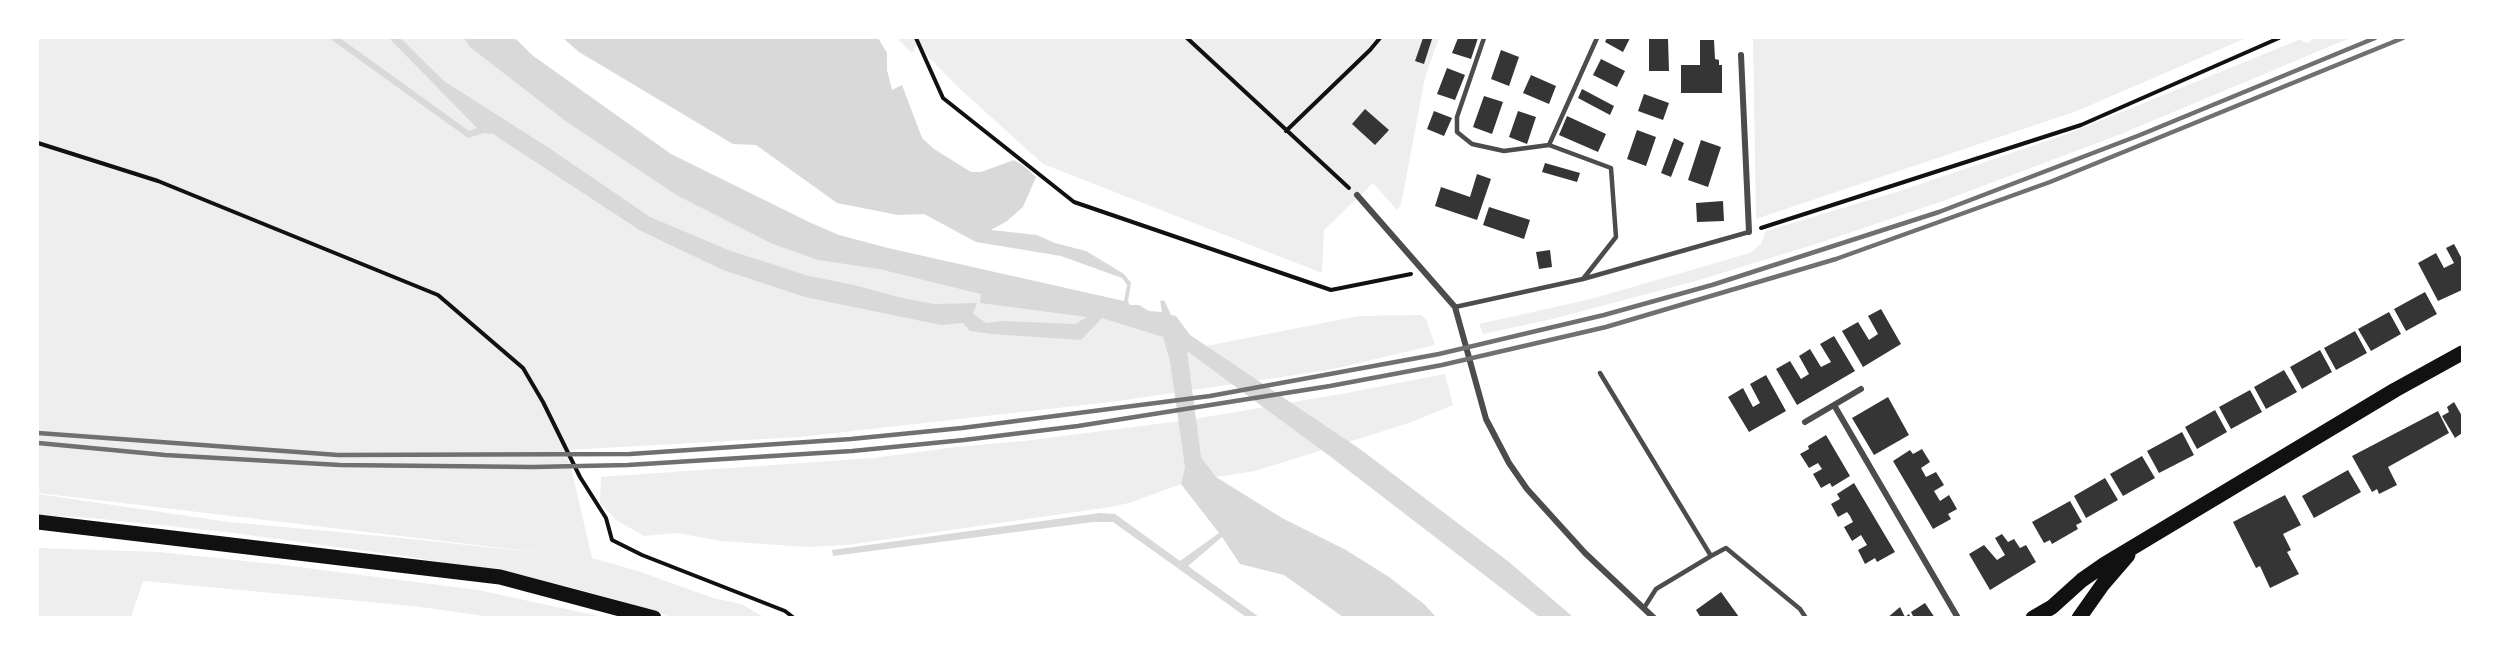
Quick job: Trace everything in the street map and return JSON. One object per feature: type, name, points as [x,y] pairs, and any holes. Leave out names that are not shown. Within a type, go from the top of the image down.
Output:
[{"type":"main road","points":[[2033,618],[2052,607],[2093,571],[2143,540],[2395,390],[2463,353]]},
{"type":"main road","points":[[38,522],[500,577],[654,618]]},
{"type":"main road","points":[[2079,618],[2114,571],[2143,540]]},
{"type":"street","points":[[1741,55],[1749,232]]},
{"type":"street","points":[[1357,195],[1455,307],[1486,419],[1509,463],[1527,489],[1585,553],[1654,618]]},
{"type":"street","points":[[1805,422],[1861,389]]},
{"type":"street","points":[[1834,405],[1958,618]]},
{"type":"lane","points":[[1484,38],[1456,117],[1457,132],[1472,144],[1504,151],[1549,145],[1611,168],[1616,237],[1583,279]]},
{"type":"lane","points":[[1549,145],[1597,38]]},
{"type":"lane","points":[[1455,307],[1583,279],[1749,232]]},
{"type":"lane","points":[[1600,373],[1711,556]]},
{"type":"lane","points":[[1644,608],[1656,589],[1726,548],[1800,609],[1806,618]]},
{"type":"path","points":[[915,38],[943,98],[1074,202],[1331,290],[1423,272]]},
{"type":"path","points":[[1187,38],[1357,195]]},
{"type":"path","points":[[1286,131],[1380,38]]},
{"type":"path","points":[[1749,232],[2081,125],[2279,38]]},
{"type":"path","points":[[38,143],[158,181],[438,295],[523,368],[543,402],[580,477],[606,518],[612,540],[642,555],[785,611],[794,618]]},
{"type":"shaded area","points":[[38,38],[506,38],[678,196],[1121,323],[1163,337],[1186,350],[1359,316],[1421,315],[1426,319],[1435,345],[1329,370],[1111,402],[799,437],[567,450],[592,558],[638,571],[713,598],[741,604],[764,617],[671,617],[618,600],[526,576],[404,556],[226,532],[38,515],[38,494],[229,522],[560,555],[38,493]]},
{"type":"shaded area","points":[[329,38],[340,38],[469,131],[477,128],[389,38],[400,38],[444,81],[552,150],[650,217],[728,250],[809,276],[902,298],[934,304],[977,303],[973,314],[986,323],[1002,321],[1075,324],[1087,317],[980,303],[981,294],[879,269],[818,260],[773,244],[678,196],[567,122],[470,47],[464,38],[515,38],[532,55],[671,154],[839,235],[1124,301],[1127,285],[1122,278],[1061,256],[976,242],[924,214],[898,215],[837,203],[756,145],[733,144],[579,52],[563,38],[878,38],[887,53],[887,70],[892,90],[902,85],[922,138],[934,149],[971,172],[981,172],[1014,160],[1036,177],[1023,207],[1007,221],[991,230],[1037,235],[1055,243],[1086,251],[1124,274],[1131,283],[1128,302],[1130,305],[1139,305],[1149,311],[1162,312],[1160,301],[1164,300],[1171,315],[1176,316],[1190,335],[1360,449],[1509,562],[1573,617],[1539,617],[1331,457],[1187,351],[1201,457],[1216,477],[1282,518],[1346,550],[1389,577],[1424,604],[1436,617],[1343,617],[1284,575],[1240,564],[1222,537],[1188,566],[1259,617],[1246,617],[1113,522],[1093,522],[833,556],[832,550],[1100,513],[1115,514],[1180,561],[1219,533],[1181,484],[1185,467],[1170,361],[1163,337],[1102,318],[1081,340],[970,331],[963,323],[941,325],[805,297],[723,270],[641,231],[493,134],[484,133],[468,138]]},
{"type":"shaded area","points":[[897,38],[1439,38],[1425,77],[1401,205],[1397,210],[1373,183],[1324,230],[1322,273],[1043,164],[958,87],[917,45],[912,53]]},
{"type":"shaded area","points":[[1753,38],[2246,38],[2077,111],[1756,219]]},
{"type":"shaded area","points":[[2313,38],[2350,38],[2121,134],[1943,201],[1825,241],[1696,281],[1548,320],[1483,334],[1479,324],[1591,299],[1750,253],[1761,244],[1766,231],[1903,190],[2070,133],[2301,39],[2309,43]]},
{"type":"shaded area","points":[[1445,374],[1453,405],[1409,423],[1255,471],[1216,477],[1202,458],[1185,467],[1181,484],[1129,503],[1110,507],[847,545],[808,547],[721,541],[677,533],[644,536],[616,520],[600,503],[601,477],[873,458],[1024,441],[1188,420]]},
{"type":"shaded area","points":[[38,548],[159,552],[283,565],[478,590],[603,617],[492,617],[413,606],[143,581],[131,617],[38,617]]},
{"type":"building","points":[[1423,38],[1432,39],[1424,64],[1415,61]]},
{"type":"building","points":[[1458,38],[1478,38],[1471,59],[1452,53]]},
{"type":"building","points":[[1607,38],[1630,38],[1623,52],[1605,42]]},
{"type":"building","points":[[1649,38],[1668,38],[1669,71],[1649,71]]},
{"type":"building","points":[[1700,40],[1714,40],[1715,59],[1719,60],[1719,65],[1722,65],[1722,93],[1681,93],[1681,65],[1700,65]]},
{"type":"building","points":[[1501,50],[1519,57],[1509,86],[1491,79]]},
{"type":"building","points":[[1601,59],[1625,71],[1617,87],[1593,75]]},
{"type":"building","points":[[1447,68],[1465,75],[1455,100],[1437,94]]},
{"type":"building","points":[[1531,75],[1556,86],[1549,104],[1523,93]]},
{"type":"building","points":[[1582,89],[1614,106],[1610,115],[1578,98]]},
{"type":"building","points":[[1644,94],[1669,103],[1663,120],[1638,111]]},
{"type":"building","points":[[1484,96],[1503,102],[1492,134],[1473,127]]},
{"type":"building","points":[[1365,109],[1389,130],[1375,145],[1352,124]]},
{"type":"building","points":[[1434,111],[1452,118],[1444,136],[1427,129]]},
{"type":"building","points":[[1518,111],[1536,117],[1527,144],[1509,137]]},
{"type":"building","points":[[1567,116],[1606,134],[1598,152],[1559,135]]},
{"type":"building","points":[[1637,130],[1656,137],[1646,166],[1627,159]]},
{"type":"building","points":[[1674,138],[1684,143],[1671,177],[1661,173]]},
{"type":"building","points":[[1701,140],[1721,147],[1708,187],[1688,180]]},
{"type":"building","points":[[1545,163],[1580,173],[1577,182],[1542,172]]},
{"type":"building","points":[[1477,174],[1491,179],[1477,220],[1435,206],[1441,187],[1470,197]]},
{"type":"building","points":[[1723,201],[1724,221],[1697,222],[1696,203]]},
{"type":"building","points":[[1489,207],[1530,220],[1524,239],[1483,225]]},
{"type":"building","points":[[2454,244],[2462,259],[2462,290],[2438,301],[2418,263],[2436,253],[2444,268],[2454,263],[2446,248]]},
{"type":"building","points":[[1550,250],[1552,267],[1539,269],[1536,252]]},
{"type":"building","points":[[2425,292],[2437,314],[2406,331],[2394,309]]},
{"type":"building","points":[[1881,309],[1901,344],[1863,367],[1842,331],[1858,322],[1869,340],[1878,334],[1868,316]]},
{"type":"building","points":[[2389,312],[2401,334],[2371,351],[2358,329]]},
{"type":"building","points":[[2355,331],[2367,353],[2336,370],[2324,348]]},
{"type":"building","points":[[1834,336],[1855,371],[1797,405],[1776,369],[1790,361],[1801,379],[1809,374],[1799,356],[1810,349],[1821,367],[1831,362],[1820,344]]},
{"type":"building","points":[[2320,350],[2332,372],[2302,389],[2290,367]]},
{"type":"building","points":[[2284,370],[2297,392],[2266,409],[2254,387]]},
{"type":"building","points":[[1766,375],[1786,411],[1749,432],[1728,397],[1743,388],[1753,407],[1760,403],[1750,384]]},
{"type":"building","points":[[2250,390],[2262,412],[2231,429],[2219,407]]},
{"type":"building","points":[[1888,397],[1909,435],[1874,455],[1852,418]]},
{"type":"building","points":[[2454,402],[2462,416],[2462,433],[2455,438],[2442,416],[2449,412],[2447,407]]},
{"type":"building","points":[[2215,410],[2227,432],[2197,449],[2185,427]]},
{"type":"building","points":[[2438,411],[2449,433],[2388,467],[2397,485],[2379,494],[2377,489],[2372,492],[2352,456]]},
{"type":"building","points":[[2182,432],[2194,455],[2159,473],[2147,451]]},
{"type":"building","points":[[1826,435],[1850,476],[1832,487],[1830,483],[1821,488],[1813,474],[1822,469],[1818,463],[1809,468],[1800,454]]},
{"type":"building","points":[[1922,449],[1930,462],[1921,468],[1926,477],[1936,472],[1944,485],[1934,491],[1940,501],[1949,495],[1957,509],[1948,514],[1951,519],[1933,529],[1893,461],[1910,450],[1913,454]]},
{"type":"building","points":[[2142,456],[2155,478],[2123,496],[2110,474]]},
{"type":"building","points":[[2348,470],[2361,492],[2314,518],[2302,496]]},
{"type":"building","points":[[2105,478],[2118,500],[2086,518],[2074,496]]},
{"type":"building","points":[[1854,483],[1895,552],[1877,562],[1875,558],[1865,564],[1858,550],[1867,545],[1861,535],[1852,541],[1844,527],[1853,522],[1850,516],[1847,512],[1838,517],[1831,504],[1840,499],[1837,494]]},
{"type":"building","points":[[2285,495],[2301,525],[2283,534],[2291,550],[2287,552],[2299,574],[2270,588],[2260,566],[2256,568],[2233,522]]},
{"type":"building","points":[[2070,501],[2082,522],[2076,525],[2078,529],[2052,544],[2050,540],[2044,543],[2032,522]]},
{"type":"building","points":[[2002,534],[2008,542],[2014,539],[2020,548],[2026,545],[2036,562],[1990,590],[1969,554],[1984,545],[1997,560],[2005,555],[1995,538]]},
{"type":"building","points":[[1721,592],[1739,617],[1701,618],[1696,610]]},
{"type":"building","points":[[1925,603],[1935,618],[1914,618],[1911,612]]},
{"type":"building","points":[[1900,607],[1905,617],[1909,614],[1911,618],[1887,618]]},
{"type":"railway","points":[[38,433],[338,455],[630,454],[851,439],[962,428],[1210,396],[1439,354],[1604,315],[1712,285],[1939,212],[2140,135],[2375,38]]},
{"type":"railway","points":[[38,443],[165,455],[340,465],[533,467],[628,465],[852,451],[964,440],[1078,426],[1330,386],[1442,365],[1606,327],[1836,259],[2050,182],[2403,38]]}]
